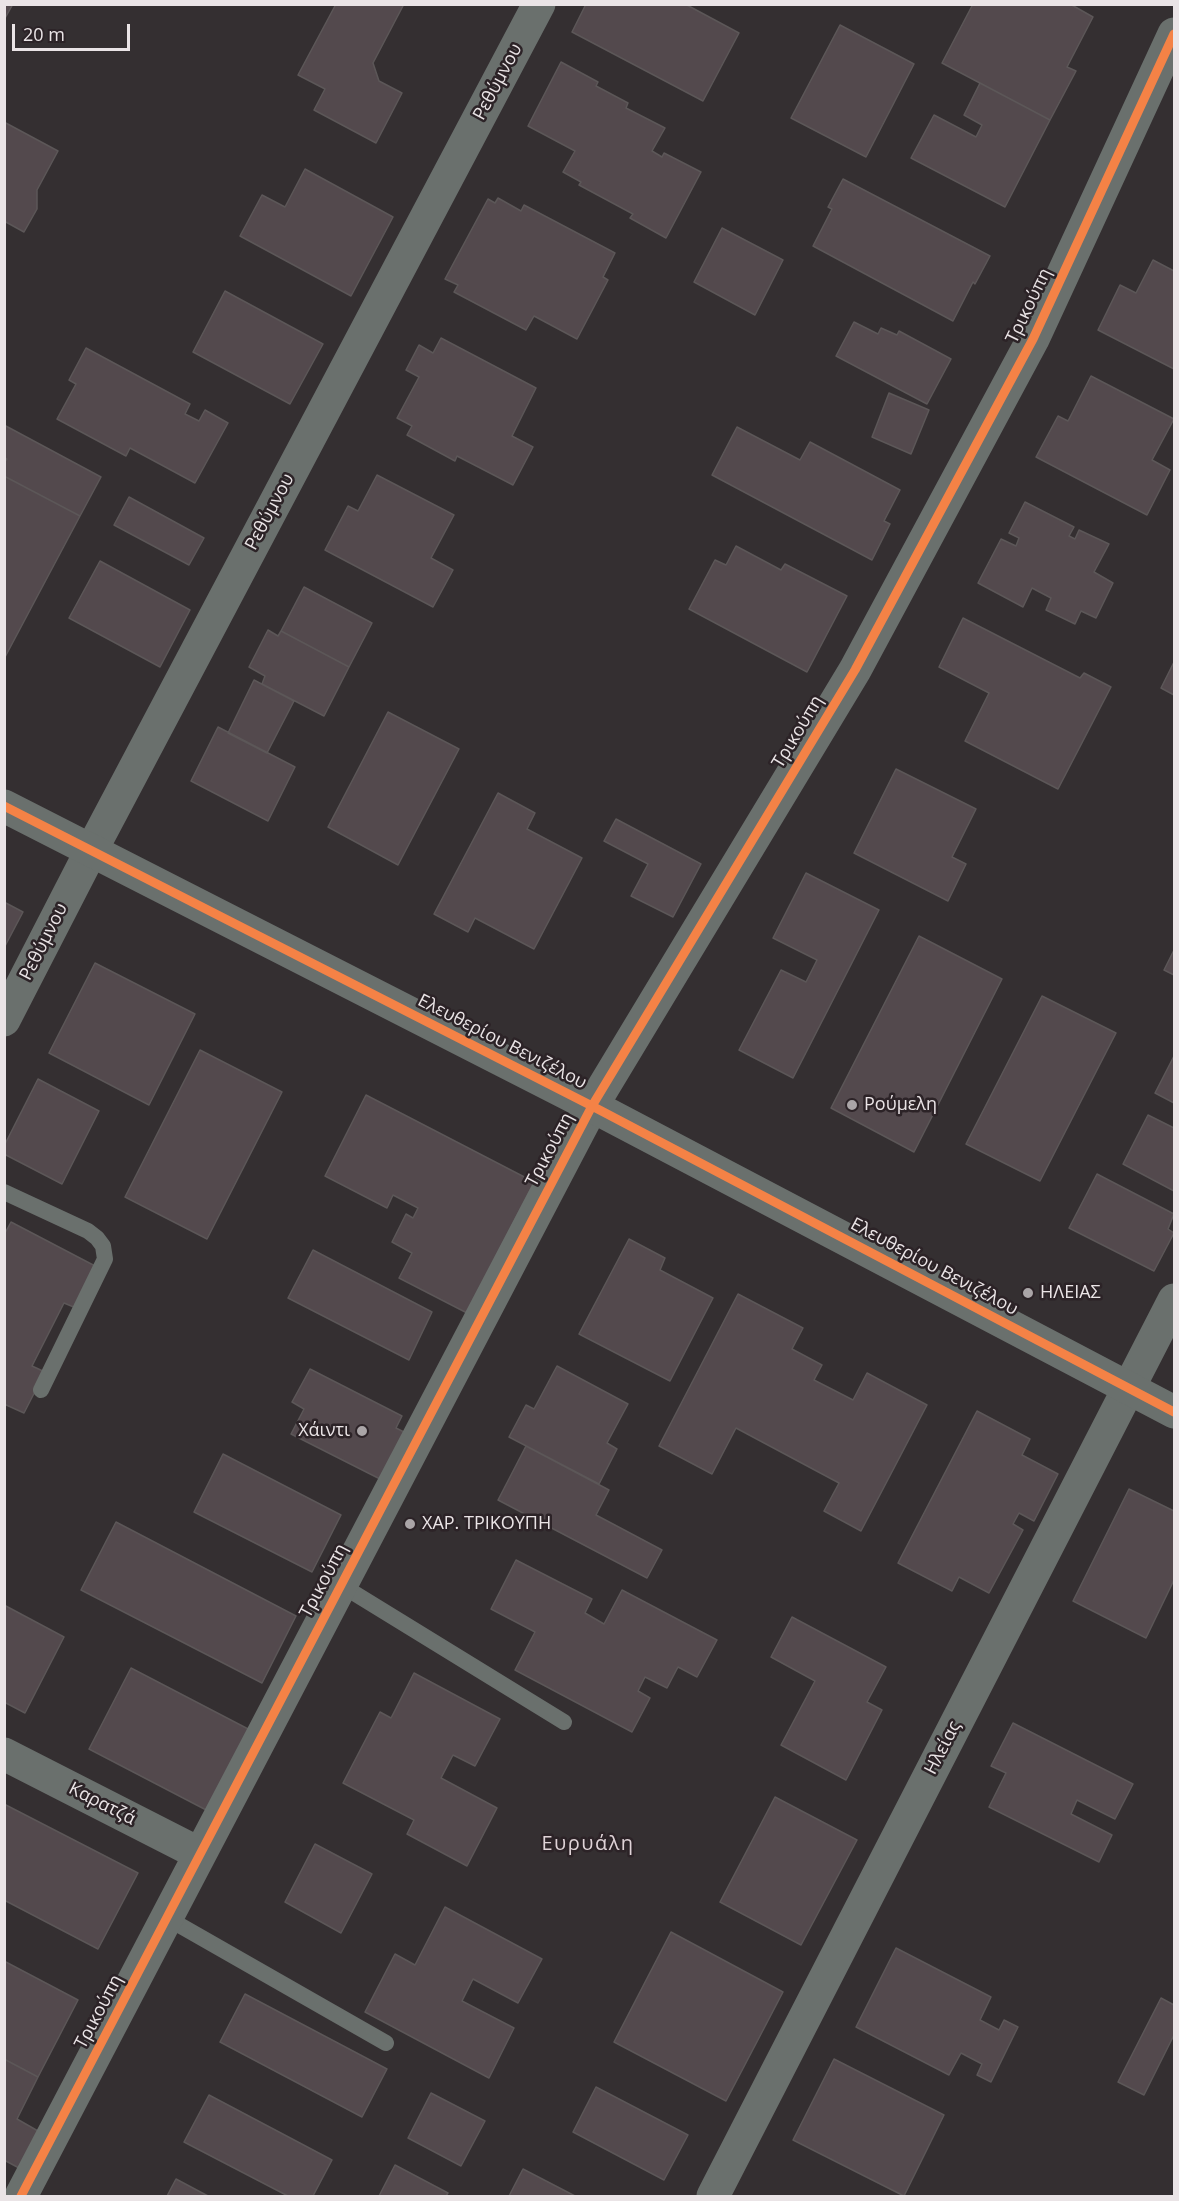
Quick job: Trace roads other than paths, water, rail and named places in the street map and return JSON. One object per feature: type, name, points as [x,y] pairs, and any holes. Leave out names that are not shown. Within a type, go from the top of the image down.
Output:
[{"type":"street","name":"Ρεθύμνου","points":[[4,1020],[539,4]]},
{"type":"street","name":"Τρικούπη","points":[[21,2196],[592,1106],[855,670],[1033,339],[1174,34]]},
{"type":"street","name":"Ελευθερίου Βενιζέλου","points":[[4,806],[592,1106],[1174,1412]]},
{"type":"street","name":"Ηλείας","points":[[713,2196],[1174,1300]]},
{"type":"street","name":"Καρατζά","points":[[4,1754],[200,1854]]},
{"type":"lane","points":[[4,1192],[88,1231],[103,1246],[105,1259],[41,1390]]},
{"type":"lane","points":[[341,1585],[564,1722]]},
{"type":"lane","points":[[167,1918],[386,2043]]},
{"type":"place","name":"Ρούμελη","points":[[852,1105]]},
{"type":"place","name":"ΗΛΕΙΑΣ","points":[[1028,1293]]},
{"type":"place","name":"Χάιντι","points":[[362,1431]]},
{"type":"place","name":"ΧΑΡ. ΤΡΙΚΟΥΠΗ","points":[[410,1524]]},
{"type":"district","name":"Ευρυάλη","points":[[588,1844]]}]
